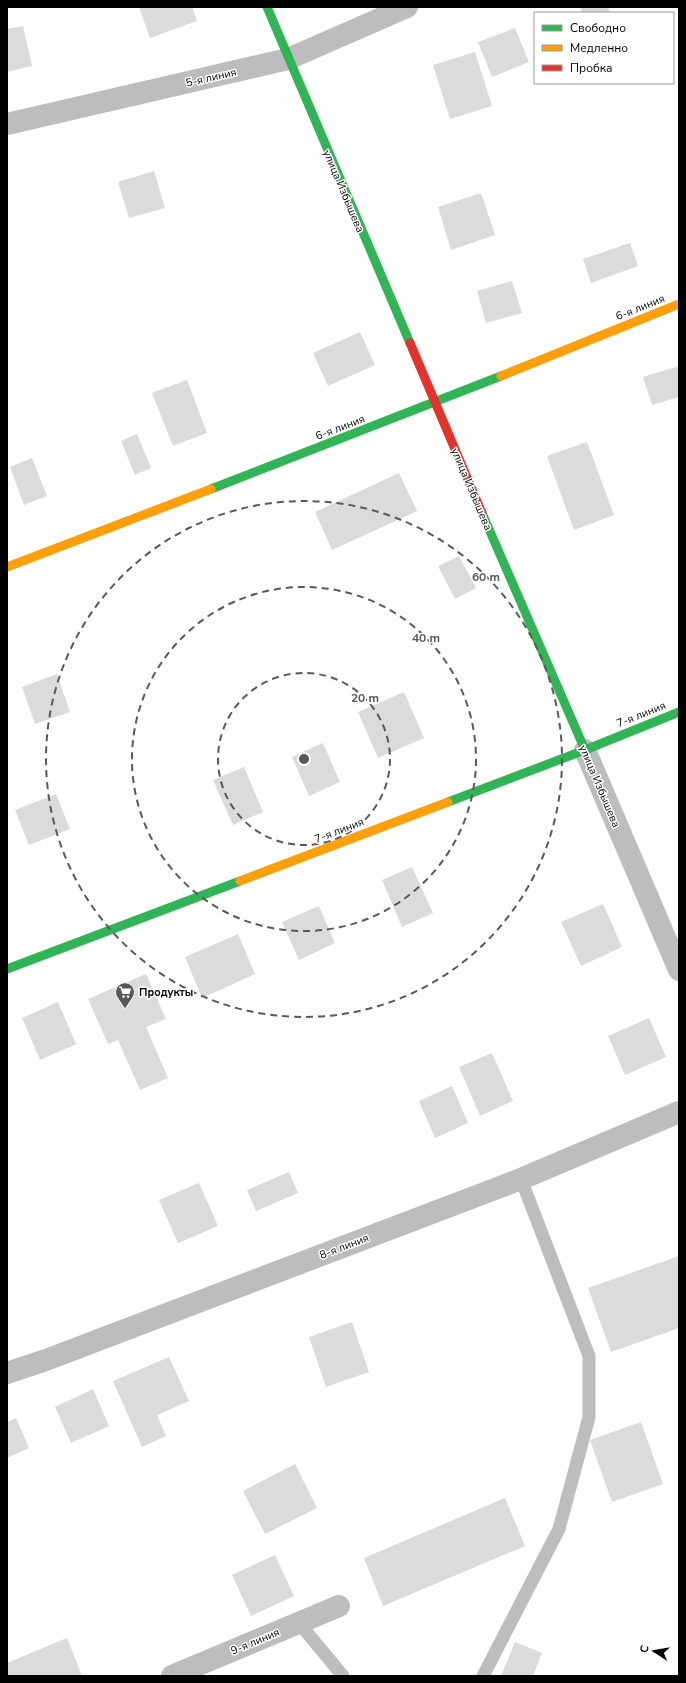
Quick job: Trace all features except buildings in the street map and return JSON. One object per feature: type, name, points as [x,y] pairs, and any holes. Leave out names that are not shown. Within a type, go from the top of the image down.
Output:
[{"type":"main road","name":"улица Избышева","points":[[267,7],[435,403],[585,750]]},
{"type":"main road","name":"6-я линия","points":[[7,567],[435,403],[679,304]]},
{"type":"main road","name":"7-я линия","points":[[7,969],[585,750],[679,712]]},
{"type":"street","name":"5-я линия","points":[[7,124],[288,59],[407,7]]},
{"type":"street","name":"улица Избышева","points":[[585,750],[679,970]]},
{"type":"street","name":"8-я линия","points":[[7,1372],[53,1357],[521,1179],[679,1112]]},
{"type":"street","name":"9-я линия","points":[[172,1676],[339,1606]]},
{"type":"lane","points":[[483,1676],[559,1529],[589,1417],[589,1356],[521,1179]]},
{"type":"lane","points":[[299,1623],[343,1676]]},
{"type":"traffic: fast","points":[[267,7],[410,343]]},
{"type":"traffic: fast","points":[[211,489],[501,376]]},
{"type":"traffic: fast","points":[[482,513],[585,750]]},
{"type":"traffic: fast","points":[[448,802],[585,750],[679,712]]},
{"type":"traffic: fast","points":[[7,969],[240,881]]},
{"type":"traffic: slow","points":[[501,376],[679,304]]},
{"type":"traffic: slow","points":[[7,567],[211,489]]},
{"type":"traffic: slow","points":[[240,881],[448,802]]},
{"type":"traffic: jam","points":[[410,343],[482,513]]},
{"type":"place","name":"Продукты","points":[[125,1009]]}]
